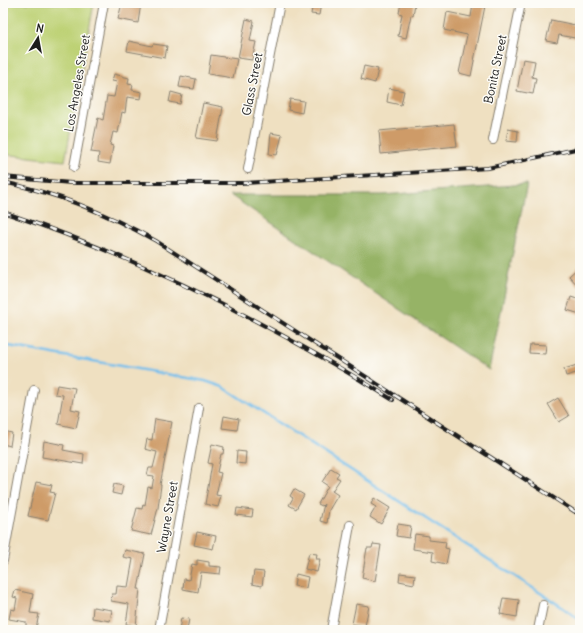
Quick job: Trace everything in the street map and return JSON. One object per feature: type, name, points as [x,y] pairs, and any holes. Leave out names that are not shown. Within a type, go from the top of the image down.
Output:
[{"type":"street","name":"Los Angeles Street","points":[[74,167],[104,3]]},
{"type":"street","name":"Glass Street","points":[[248,169],[280,3]]},
{"type":"street","name":"Bonita Street","points":[[493,140],[521,3]]},
{"type":"street","points":[[3,561],[34,390]]},
{"type":"street","name":"Wayne Street","points":[[159,630],[199,408]]},
{"type":"street","points":[[331,630],[350,525]]},
{"type":"street","points":[[538,630],[543,604]]},
{"type":"green space","points":[[3,3],[94,3],[65,161],[3,154]]},
{"type":"green space","points":[[527,184],[489,370],[230,195],[382,195]]},
{"type":"building","points":[[122,3],[141,3],[138,23],[118,19]]},
{"type":"building","points":[[313,3],[321,3],[319,15],[311,14]]},
{"type":"building","points":[[401,3],[415,3],[413,16],[411,15],[406,38],[398,36],[402,14],[399,13]]},
{"type":"building","points":[[473,4],[485,6],[471,76],[459,73],[467,35],[444,30],[447,12],[471,17]]},
{"type":"building","points":[[246,19],[254,21],[250,41],[256,42],[252,60],[238,58]]},
{"type":"building","points":[[551,20],[580,26],[580,39],[559,35],[557,43],[546,41]]},
{"type":"building","points":[[129,41],[152,46],[153,44],[167,46],[165,58],[127,51]]},
{"type":"building","points":[[211,55],[237,59],[233,78],[208,74]]},
{"type":"building","points":[[523,59],[535,61],[532,77],[536,78],[533,94],[517,91]]},
{"type":"building","points":[[364,66],[378,69],[375,83],[361,79]]},
{"type":"building","points":[[114,74],[129,78],[128,84],[133,85],[132,90],[142,92],[141,99],[127,97],[125,113],[122,112],[118,133],[113,132],[110,145],[113,146],[110,164],[98,162],[99,153],[91,152],[98,118],[103,120],[107,96],[114,97],[117,82],[112,81]]},
{"type":"building","points":[[181,76],[196,79],[194,89],[179,87]]},
{"type":"building","points":[[389,88],[404,91],[401,105],[387,102]]},
{"type":"building","points":[[171,92],[182,95],[180,104],[169,102]]},
{"type":"building","points":[[290,99],[304,101],[302,113],[288,110]]},
{"type":"building","points":[[203,103],[223,107],[217,141],[196,138]]},
{"type":"building","points":[[454,124],[457,146],[381,154],[379,131]]},
{"type":"building","points":[[508,129],[518,131],[517,142],[506,141]]},
{"type":"building","points":[[271,133],[282,135],[277,155],[269,154]]},
{"type":"building","points":[[580,266],[580,288],[569,276]]},
{"type":"building","points":[[571,297],[580,300],[580,314],[567,310]]},
{"type":"building","points":[[530,344],[546,345],[545,354],[529,353]]},
{"type":"building","points":[[577,365],[579,372],[566,376],[564,369]]},
{"type":"building","points":[[57,385],[75,388],[71,409],[80,411],[76,428],[58,424],[63,395],[55,394]]},
{"type":"building","points":[[558,398],[569,416],[559,422],[548,404]]},
{"type":"building","points":[[224,416],[239,419],[237,430],[222,428]]},
{"type":"building","points":[[155,419],[172,422],[160,485],[158,508],[151,535],[131,531],[137,508],[142,509],[143,504],[145,505],[148,487],[152,488],[154,476],[147,475],[149,468],[153,468],[157,452],[145,449],[147,439],[152,440]]},
{"type":"building","points":[[3,431],[12,433],[10,446],[3,444]]},
{"type":"building","points":[[44,441],[64,445],[63,450],[84,454],[83,464],[42,457]]},
{"type":"building","points":[[212,444],[224,447],[217,472],[221,473],[216,495],[221,496],[218,507],[205,504],[212,464],[208,463]]},
{"type":"building","points":[[237,451],[246,452],[245,464],[236,463]]},
{"type":"building","points":[[331,468],[339,473],[336,477],[340,479],[332,491],[338,495],[329,510],[327,523],[320,521],[324,504],[322,506],[318,504],[328,486],[322,482]]},
{"type":"building","points":[[36,482],[52,485],[50,492],[55,493],[48,520],[28,516]]},
{"type":"building","points":[[114,484],[123,486],[121,495],[112,493]]},
{"type":"building","points":[[294,489],[304,495],[296,509],[289,505],[293,498],[290,496]]},
{"type":"building","points":[[374,498],[390,508],[381,524],[370,517],[376,507],[371,504]]},
{"type":"building","points":[[237,508],[253,510],[252,517],[236,515]]},
{"type":"building","points":[[398,524],[411,526],[409,538],[396,536]]},
{"type":"building","points":[[197,532],[216,536],[213,549],[194,545]]},
{"type":"building","points":[[415,534],[429,536],[429,540],[446,542],[445,548],[449,549],[446,564],[432,561],[433,552],[413,549]]},
{"type":"building","points":[[373,544],[381,545],[375,581],[362,578],[367,548],[372,548]]},
{"type":"building","points":[[125,550],[145,554],[138,589],[140,589],[136,626],[126,624],[129,604],[111,601],[112,594],[116,594],[117,586],[128,587],[133,559],[123,557]]},
{"type":"building","points":[[309,553],[317,554],[316,559],[320,559],[317,572],[305,569]]},
{"type":"building","points":[[197,560],[209,562],[209,566],[221,567],[220,574],[201,572],[198,592],[183,589],[184,579],[189,580],[192,564],[197,565]]},
{"type":"building","points":[[254,571],[264,572],[262,586],[252,584]]},
{"type":"building","points":[[400,573],[415,575],[414,584],[399,581]]},
{"type":"building","points":[[296,574],[308,577],[306,588],[294,586]]},
{"type":"building","points":[[15,590],[33,594],[30,613],[39,614],[36,628],[26,626],[26,622],[9,619],[11,609],[15,610],[17,598],[13,597]]},
{"type":"building","points":[[503,598],[519,600],[517,617],[500,614]]},
{"type":"building","points":[[356,604],[369,606],[365,626],[352,624]]},
{"type":"building","points":[[93,607],[112,610],[110,621],[92,618]]},
{"type":"building","points":[[181,618],[189,619],[187,630],[179,630]]},
{"type":"waterway","points":[[3,345],[205,381],[223,387],[580,620]]},
{"type":"railway","points":[[3,177],[71,183],[245,183],[488,168],[580,148]]},
{"type":"railway","points":[[3,182],[62,198],[101,213],[156,241],[580,515]]},
{"type":"railway","points":[[3,212],[104,250],[154,271],[204,295],[300,345],[393,400]]}]
